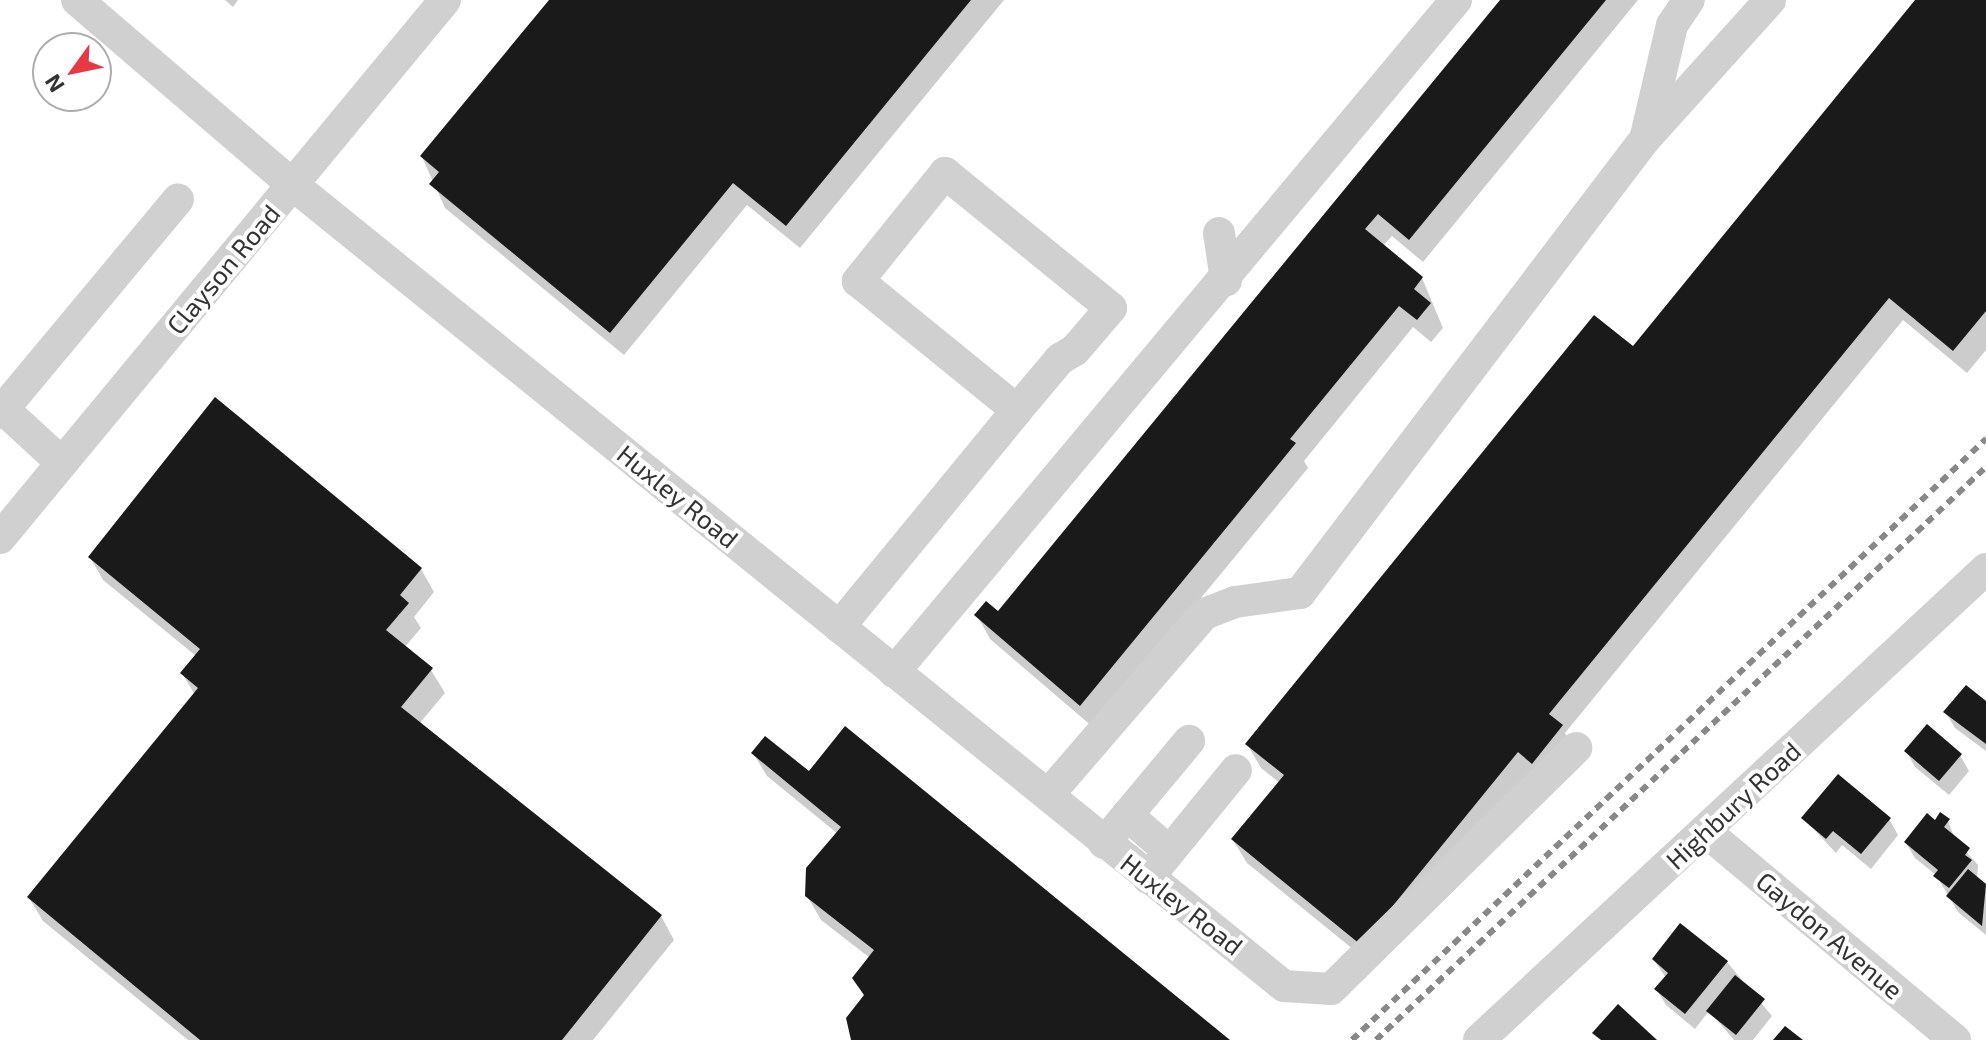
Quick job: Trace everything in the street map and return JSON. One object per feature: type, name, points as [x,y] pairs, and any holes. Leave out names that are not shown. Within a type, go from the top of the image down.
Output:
[{"type":"street","name":"Huxley Road","points":[[77,0],[293,185],[1284,986],[1331,989],[1576,748]]},
{"type":"street","name":"Clayson Road","points":[[0,538],[445,0]]},
{"type":"street","points":[[894,672],[1226,280],[1456,0]]},
{"type":"street","points":[[1645,139],[1672,25],[1689,0]]},
{"type":"street","points":[[1048,795],[1204,614],[1235,602],[1300,593],[1645,139],[1770,0]]},
{"type":"street","points":[[839,627],[1017,410],[1111,308],[945,173],[858,281],[1017,410]]},
{"type":"street","points":[[62,463],[1,409],[178,199]]},
{"type":"street","points":[[1219,233],[1226,280]]},
{"type":"street","name":"Highbury Road","points":[[1479,1040],[1986,569]]},
{"type":"street","points":[[1104,843],[1189,741]]},
{"type":"street","points":[[1148,878],[1236,770]]},
{"type":"street","points":[[1127,815],[1169,851]]},
{"type":"street","name":"Gaydon Avenue","points":[[1705,831],[1955,1040]]},
{"type":"building","points":[[549,0],[971,0],[786,226],[733,183],[610,333],[429,184],[439,172],[420,156]]},
{"type":"building","points":[[1500,0],[1606,0],[1409,240],[1378,214],[1365,229],[1423,277],[1414,289],[1431,303],[1417,320],[1399,306],[1290,439],[1296,443],[1080,706],[974,615],[986,601],[998,611]]},
{"type":"building","points":[[1915,0],[1986,0],[1986,311],[1953,351],[1889,298],[1549,714],[1563,725],[1532,764],[1518,752],[1361,945],[1231,839],[1284,775],[1245,744],[1594,315],[1633,346]]},
{"type":"building","points":[[215,397],[422,568],[400,595],[409,603],[386,630],[433,668],[401,707],[662,915],[562,1040],[200,1040],[27,897],[198,688],[180,673],[200,649],[88,557]]},
{"type":"building","points":[[1966,685],[1986,701],[1986,744],[1943,712]]},
{"type":"building","points":[[1927,724],[1962,754],[1939,781],[1904,751]]},
{"type":"building","points":[[845,726],[1230,1040],[851,1040],[846,1018],[864,995],[852,978],[874,950],[805,896],[806,868],[841,827],[751,753],[765,736],[809,771]]},
{"type":"building","points":[[1838,774],[1891,818],[1861,854],[1833,831],[1826,839],[1801,818]]},
{"type":"building","points":[[1940,812],[1950,819],[1944,827],[1970,848],[1965,855],[1972,860],[1949,888],[1933,876],[1938,870],[1904,842],[1927,813],[1935,820]]},
{"type":"building","points":[[1968,869],[1986,884],[1982,926],[1946,896]]},
{"type":"building","points":[[1680,923],[1728,961],[1685,1014],[1654,989],[1668,973],[1652,959]]},
{"type":"building","points":[[1735,975],[1765,999],[1736,1035],[1706,1011]]},
{"type":"building","points":[[1618,1004],[1657,1040],[1601,1040],[1592,1033]]},
{"type":"building","points":[[1785,1026],[1803,1040],[1773,1040]]},
{"type":"railway","points":[[1352,1040],[1986,439]]},
{"type":"railway","points":[[1376,1040],[1986,467]]}]
